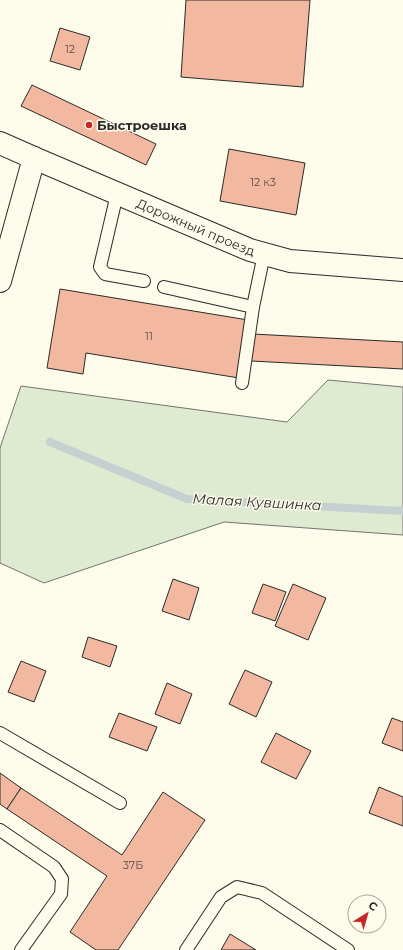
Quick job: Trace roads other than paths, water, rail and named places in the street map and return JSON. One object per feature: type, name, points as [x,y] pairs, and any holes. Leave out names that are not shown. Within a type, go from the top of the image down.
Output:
[{"type":"street","name":"Дорожный проезд","points":[[0,143],[250,250],[290,261],[403,270]]},
{"type":"street","points":[[0,280],[34,158]]},
{"type":"lane","points":[[117,194],[100,267],[105,274],[144,282]]},
{"type":"lane","points":[[242,383],[253,307],[264,254]]},
{"type":"lane","points":[[164,287],[253,307]]},
{"type":"lane","points":[[0,733],[120,803]]},
{"type":"lane","points":[[0,830],[54,867],[62,879],[60,894],[21,950]]},
{"type":"lane","points":[[186,950],[221,897],[237,887],[262,893],[348,950]]},
{"type":"waterway","name":"Малая Кувшинка","points":[[50,442],[187,499],[403,511]]},
{"type":"place","name":"Быстроешка","points":[[89,125]]}]
